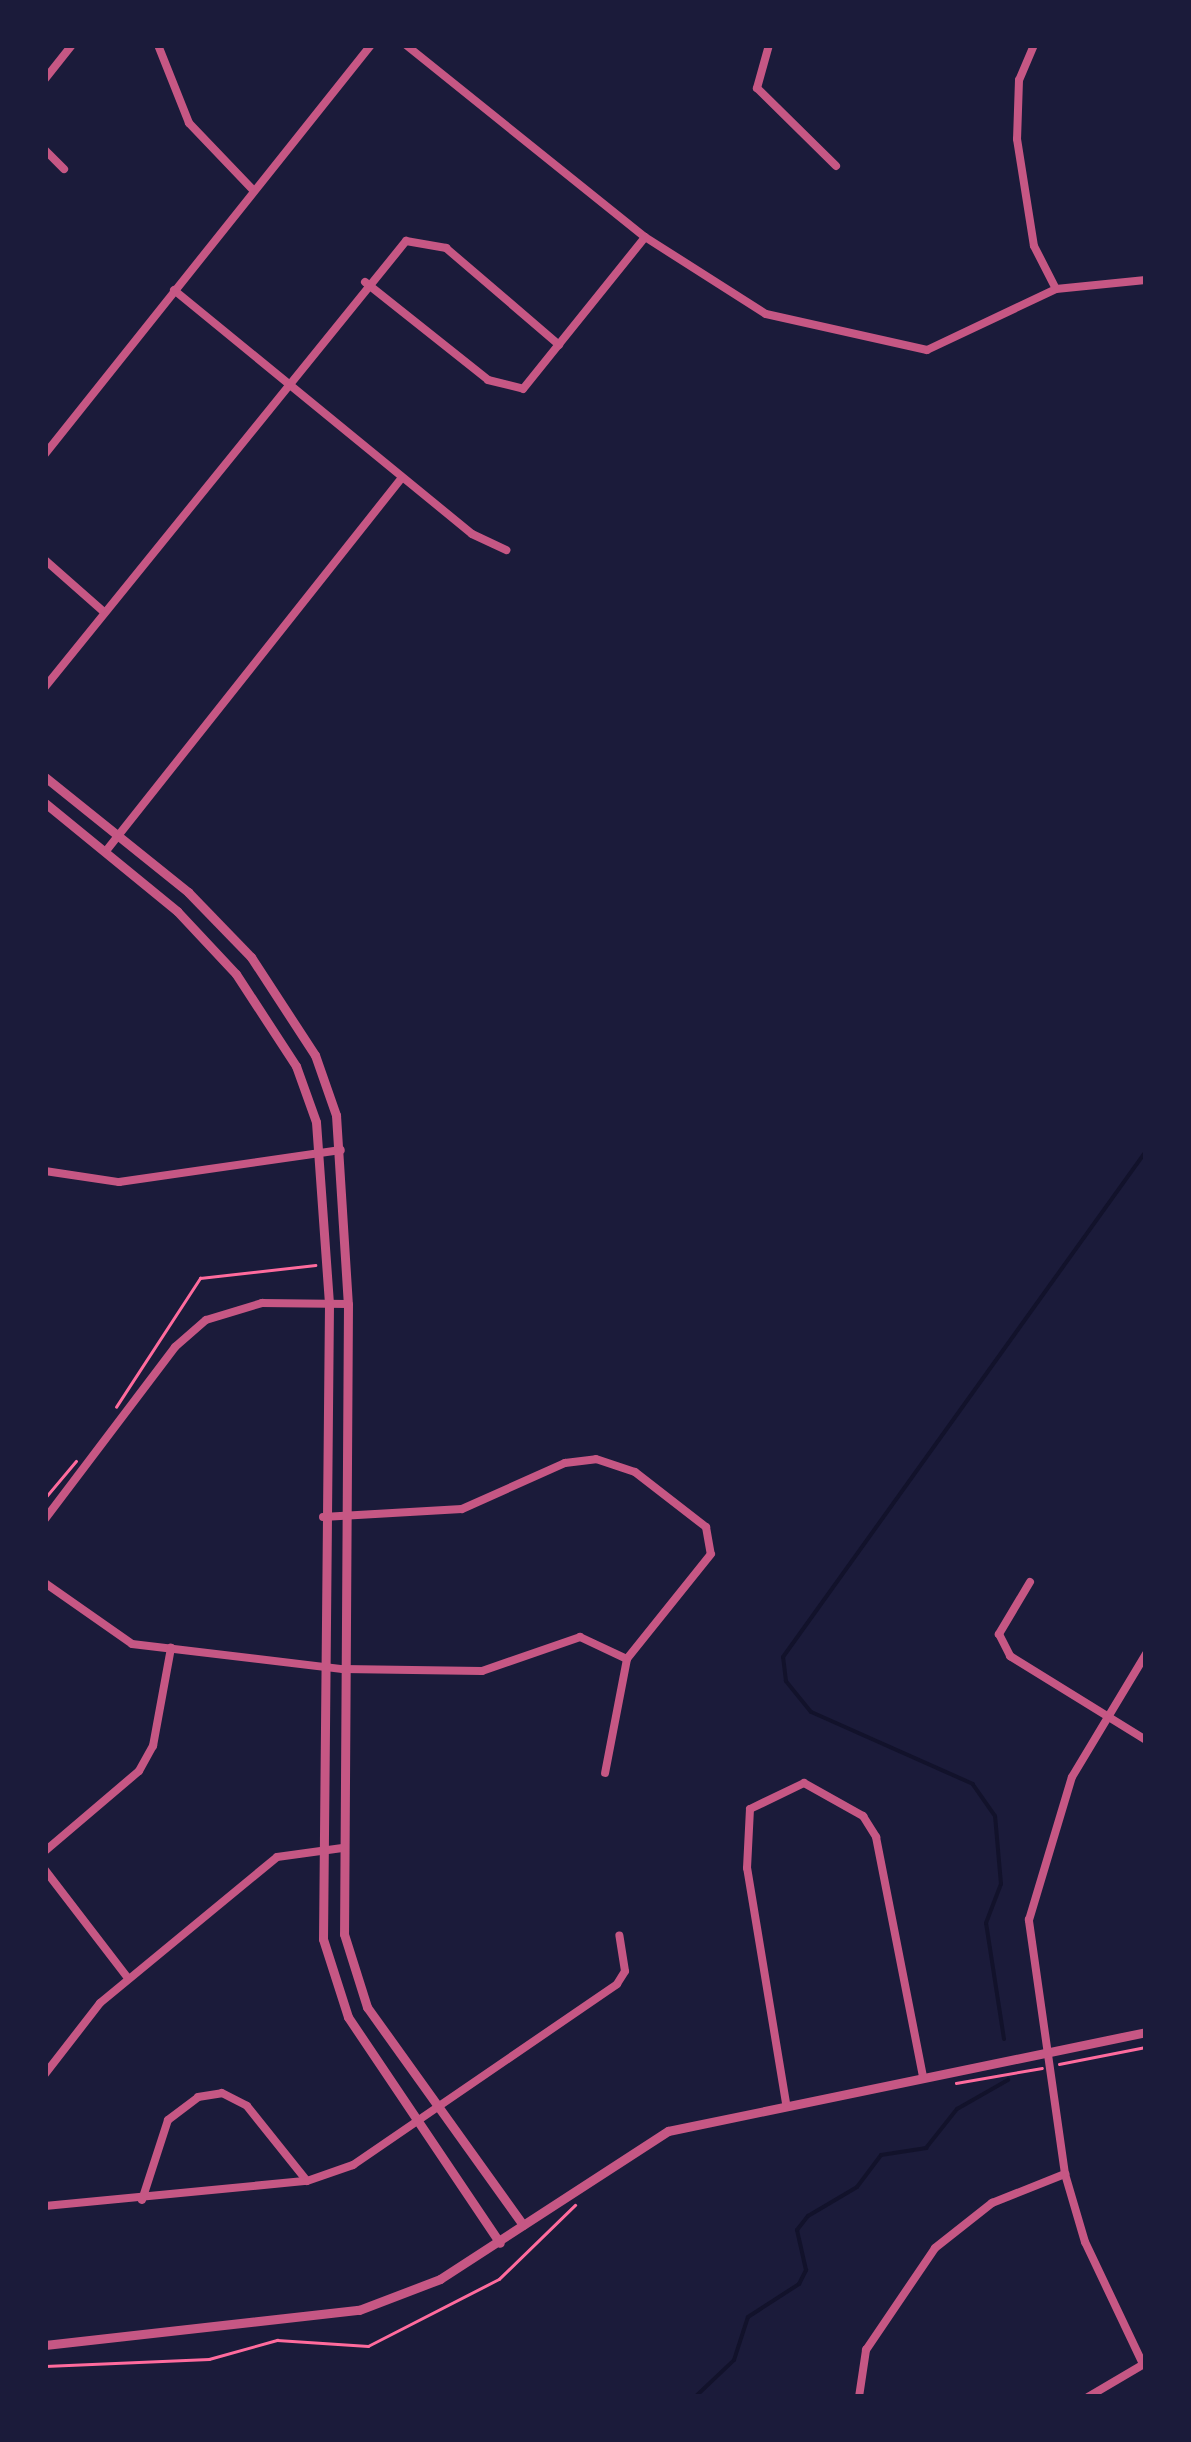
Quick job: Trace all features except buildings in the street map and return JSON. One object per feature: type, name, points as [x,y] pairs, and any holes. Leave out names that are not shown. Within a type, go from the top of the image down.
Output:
[{"type":"street","points":[[45,79],[72,45]]},
{"type":"street","points":[[158,45],[189,124],[253,190]]},
{"type":"street","points":[[45,454],[371,45]]},
{"type":"street","points":[[406,45],[645,237],[766,314],[927,350],[1056,289],[1146,280]]},
{"type":"street","points":[[769,45],[758,88],[836,166]]},
{"type":"street","points":[[1034,45],[1019,80],[1017,139],[1034,246],[1056,289]]},
{"type":"street","points":[[45,150],[64,169]]},
{"type":"street","points":[[365,282],[507,390],[522,389],[645,237]]},
{"type":"street","points":[[45,687],[365,282],[406,241],[430,239],[559,345]]},
{"type":"street","points":[[174,290],[472,534],[508,550]]},
{"type":"street","points":[[106,851],[402,478]]},
{"type":"street","points":[[45,560],[104,612]]},
{"type":"street","points":[[45,777],[188,892],[250,957],[315,1054],[342,1150],[348,1304],[342,1848],[354,1973],[437,2114],[523,2225]]},
{"type":"street","points":[[45,804],[177,911],[236,974],[296,1066],[320,1151],[329,1304],[318,1847],[332,1981],[417,2127],[500,2242]]},
{"type":"street","points":[[177,911],[188,892]]},
{"type":"street","points":[[45,1171],[119,1182],[342,1150]]},
{"type":"street","points":[[45,1519],[175,1347],[206,1320],[262,1303],[348,1304]]},
{"type":"street","points":[[323,1517],[462,1509],[565,1463],[596,1459],[634,1472],[715,1542],[627,1659],[605,1773]]},
{"type":"street","points":[[45,1582],[115,1638],[170,1648],[343,1669],[482,1672],[580,1637],[627,1659]]},
{"type":"street","points":[[1030,1582],[999,1634],[1010,1656],[1146,1740]]},
{"type":"street","points":[[45,1851],[139,1771],[154,1746],[170,1648]]},
{"type":"street","points":[[1088,2397],[1145,2363],[1085,2242],[1065,2174],[1056,2064],[1029,1920],[1069,1786],[1146,1654]]},
{"type":"street","points":[[786,2103],[747,1868],[750,1808],[804,1782],[863,1816],[876,1838],[924,2076]]},
{"type":"street","points":[[45,2074],[62,2042],[128,1978],[277,1857],[318,1847],[342,1848]]},
{"type":"street","points":[[45,1870],[128,1978]]},
{"type":"street","points":[[45,2206],[142,2200],[308,2181],[417,2127],[618,1984],[625,1971],[620,1935]]},
{"type":"street","points":[[45,2345],[360,2310],[440,2279],[668,2131],[786,2103],[1146,2032]]},
{"type":"street","points":[[142,2200],[168,2120],[198,2097],[222,2093],[247,2106],[308,2181]]},
{"type":"street","points":[[859,2397],[866,2350],[935,2248],[992,2203],[1065,2174]]},
{"type":"path","points":[[940,2085],[1146,2047]]},
{"type":"path","points":[[45,2366],[175,2354],[209,2358],[277,2340],[374,2343],[499,2278],[550,2233],[582,2196]]},
{"type":"path","points":[[540,2219],[550,2233]]},
{"type":"waterway","points":[[1004,2039],[986,1923],[1001,1884],[995,1816],[973,1784],[811,1712],[786,1681],[783,1657],[1146,1151]]},
{"type":"waterway","points":[[695,2397],[734,2360],[748,2317],[799,2284],[806,2270],[797,2230],[808,2216],[857,2187],[881,2155],[926,2148],[957,2109],[1008,2080]]}]
